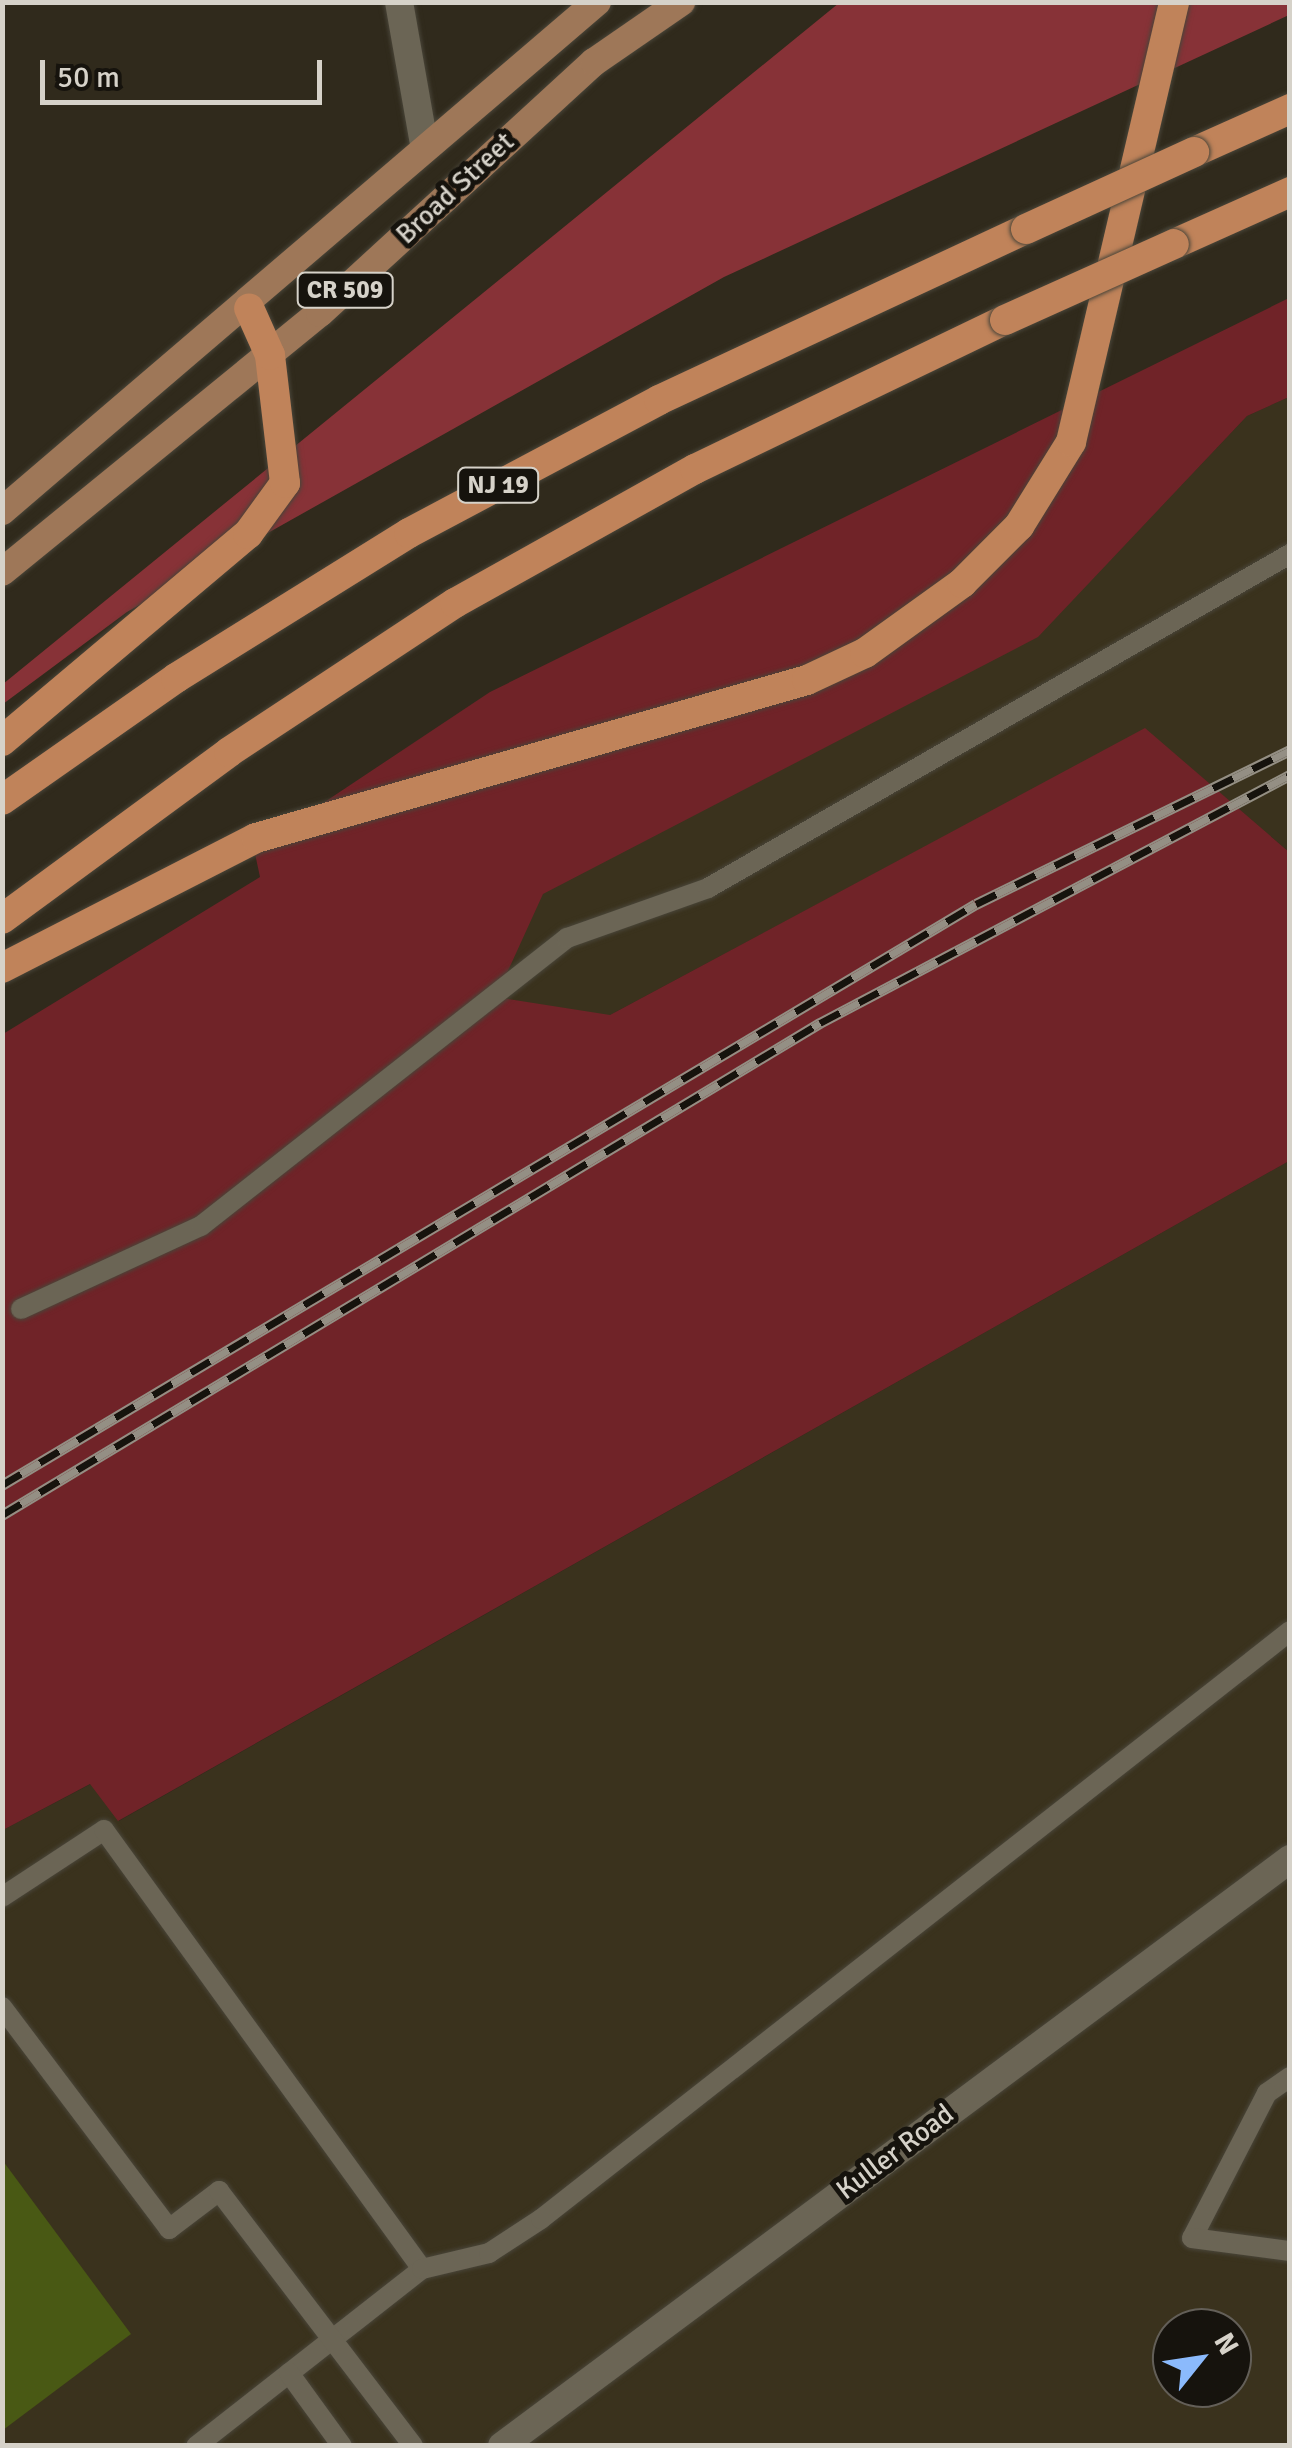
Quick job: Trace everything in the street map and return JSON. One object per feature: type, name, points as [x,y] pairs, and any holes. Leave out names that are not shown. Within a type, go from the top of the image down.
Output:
[{"type":"highway","points":[[2,968],[256,838],[778,692],[865,653],[962,582],[1020,526],[1071,442],[1174,2]]},
{"type":"highway","name":"NJ 19","points":[[2,800],[176,678],[410,533],[660,400],[1290,109]]},
{"type":"highway","points":[[2,919],[229,752],[455,604],[695,470],[1005,320],[1290,192]]},
{"type":"highway","points":[[2,741],[248,534],[285,482],[270,355],[249,308]]},
{"type":"main road","name":"Broad Street","points":[[2,511],[249,308],[425,149],[597,2]]},
{"type":"main road","name":"Broad Street","points":[[2,572],[270,355],[594,62],[681,2]]},
{"type":"street","points":[[399,2],[425,149]]},
{"type":"street","name":"Kuller Road","points":[[502,2446],[1290,1859]]},
{"type":"lane","points":[[21,1309],[201,1226],[566,938],[708,888],[1290,554]]},
{"type":"lane","points":[[196,2446],[422,2269],[490,2253],[541,2219],[1290,1631]]},
{"type":"lane","points":[[2,1897],[104,1830],[422,2269]]},
{"type":"lane","points":[[2,2007],[170,2229],[219,2190],[414,2446]]},
{"type":"lane","points":[[1290,2077],[1267,2093],[1192,2238],[1290,2251]]},
{"type":"lane","points":[[289,2373],[342,2446]]},
{"type":"shaded area","points":[[839,3],[1289,3],[1289,15],[724,277],[127,612],[3,704],[3,684]]},
{"type":"shaded area","points":[[1289,298],[1289,397],[1247,416],[1038,637],[543,894],[496,997],[610,1015],[1145,728],[1289,852],[1289,1161],[118,1821],[90,1784],[3,1830],[3,1034],[260,877],[254,849],[490,692]]},
{"type":"shaded area","points":[[1289,397],[1289,852],[1145,729],[610,1015],[2,1168],[1116,554],[1247,416]]},
{"type":"shaded area","points":[[1289,1161],[1289,2445],[3,2446],[3,1830],[91,1784],[119,1821]]},
{"type":"building","points":[[3,2161],[131,2334],[3,2430]]},
{"type":"railway","points":[[2,1485],[976,904],[1290,750]]},
{"type":"railway","points":[[2,1515],[820,1023],[1290,775]]}]
